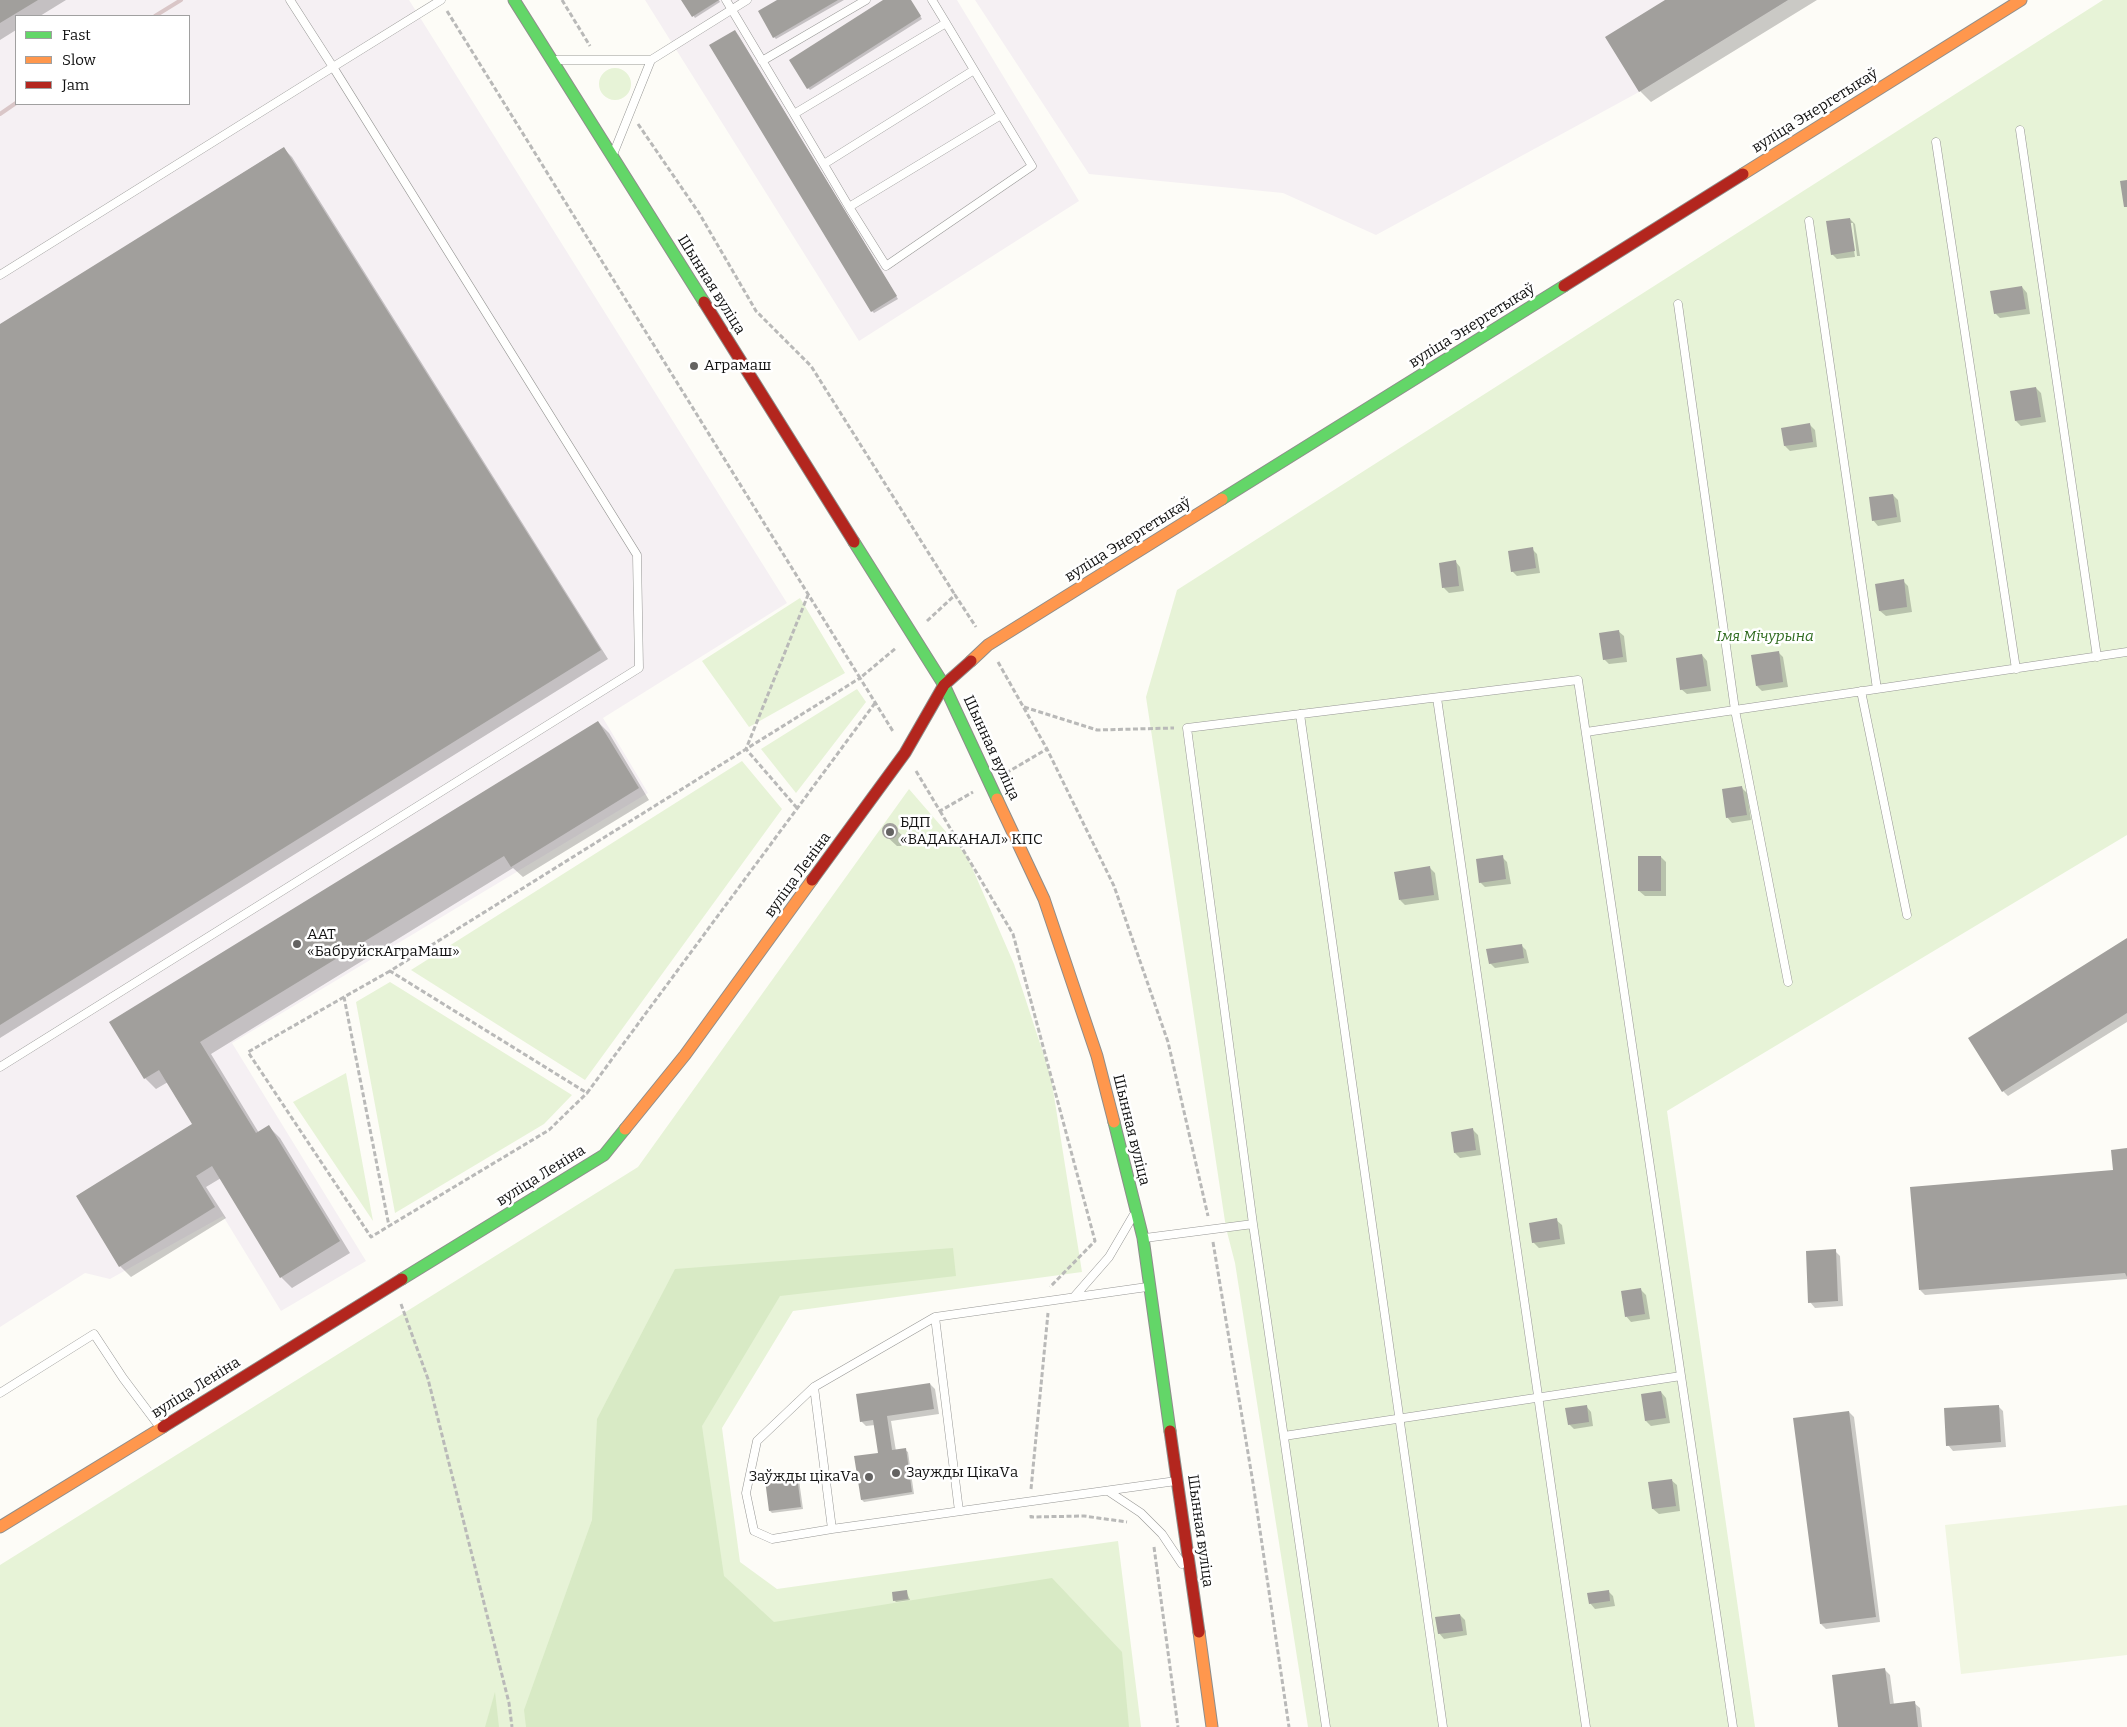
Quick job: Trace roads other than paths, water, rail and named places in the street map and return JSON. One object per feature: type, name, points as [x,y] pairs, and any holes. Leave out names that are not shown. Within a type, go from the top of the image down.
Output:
[{"type":"main road","name":"Шынная вуліца","points":[[514,0],[944,685],[991,782],[1044,899],[1097,1056],[1143,1238],[1212,1727]]},
{"type":"main road","name":"вуліца Энергетыкаў","points":[[944,685],[988,645],[2021,0]]},
{"type":"main road","name":"вуліца Леніна","points":[[0,1527],[604,1155],[685,1055],[906,753],[944,685]]},
{"type":"lane","points":[[0,1067],[639,668],[637,555],[290,0]]},
{"type":"lane","points":[[0,275],[440,0]]},
{"type":"lane","points":[[726,0],[886,266],[1032,166],[932,0]]},
{"type":"lane","points":[[551,60],[651,60],[747,0]]},
{"type":"lane","points":[[762,61],[866,0]]},
{"type":"lane","points":[[794,114],[946,23]]},
{"type":"lane","points":[[612,157],[651,60]]},
{"type":"lane","points":[[824,164],[974,70]]},
{"type":"lane","points":[[849,207],[1001,115]]},
{"type":"lane","points":[[2020,130],[2097,657]]},
{"type":"lane","points":[[1936,142],[2016,669]]},
{"type":"lane","points":[[1809,221],[1876,689]]},
{"type":"lane","points":[[1678,304],[1735,710],[1788,982]]},
{"type":"lane","points":[[1586,732],[2127,652]]},
{"type":"lane","points":[[1326,1727],[1253,1224],[1188,728],[1578,680],[1733,1727]]},
{"type":"lane","points":[[1861,691],[1908,915]]},
{"type":"lane","points":[[1437,698],[1586,1727]]},
{"type":"lane","points":[[1300,714],[1443,1727]]},
{"type":"lane","points":[[1074,1297],[1108,1257],[1136,1210]]},
{"type":"lane","points":[[1143,1238],[1253,1224]]},
{"type":"lane","points":[[1151,1286],[935,1317],[814,1387],[756,1441],[746,1493],[754,1531],[772,1539],[832,1528],[1178,1481]]},
{"type":"lane","points":[[935,1317],[959,1511]]},
{"type":"lane","points":[[0,1393],[94,1334],[123,1378],[160,1427]]},
{"type":"lane","points":[[1284,1436],[1681,1376]]},
{"type":"lane","points":[[814,1387],[832,1528]]},
{"type":"lane","points":[[1108,1491],[1150,1522],[1162,1534],[1192,1579]]},
{"type":"railway","points":[[157,15],[181,0]]},
{"type":"railway","points":[[0,114],[15,104]]},
{"type":"place","name":"Аграмаш","points":[[694,366]]},
{"type":"place","name":"БДП «ВАДАКАНАЛ» КПС","points":[[890,832]]},
{"type":"place","name":"ААТ «БабруйскАграМаш»","points":[[297,944]]},
{"type":"place","name":"Заужды ЦікаVа","points":[[896,1473]]},
{"type":"place","name":"Заўжды цікаVа","points":[[869,1477]]},
{"type":"park label","name":"Імя Мічурына","points":[[1765,637]]}]
